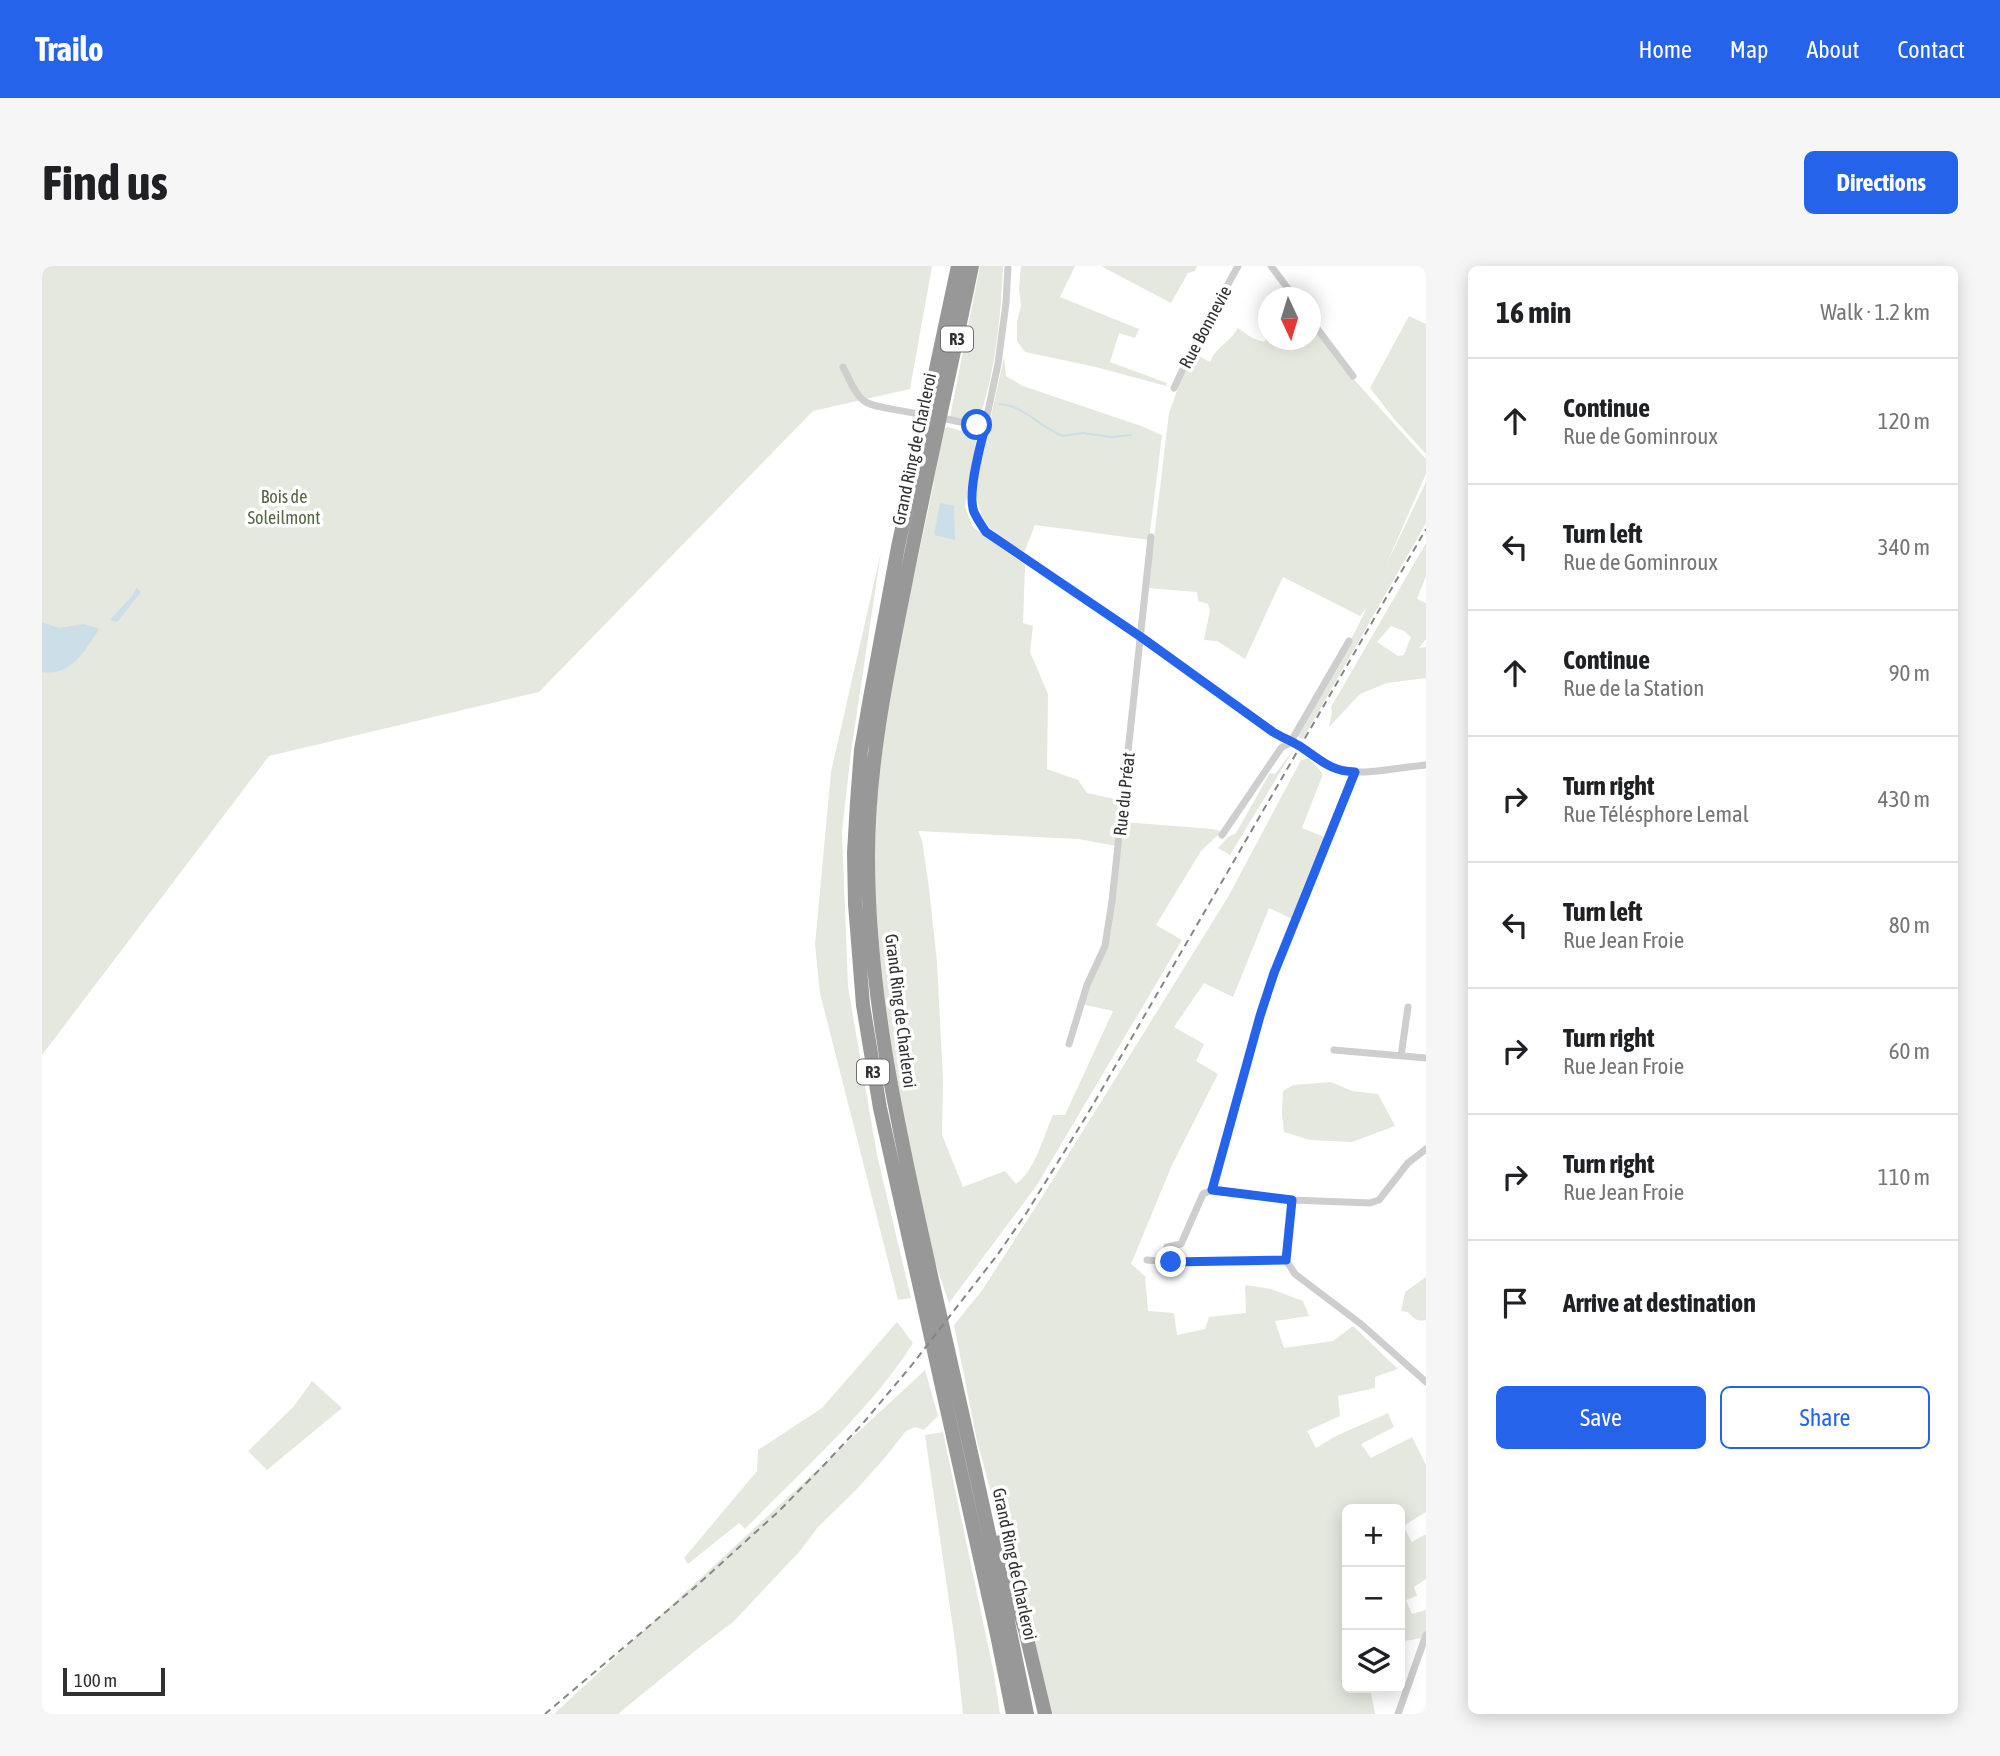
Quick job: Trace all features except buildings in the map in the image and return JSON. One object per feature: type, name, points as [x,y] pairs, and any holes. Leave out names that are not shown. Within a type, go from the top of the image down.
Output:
[{"type":"highway","name":"Grand Ring de Charleroi","points":[[958,266],[875,751],[868,853],[869,902],[877,1005],[894,1107],[1027,1714]]},
{"type":"highway","name":"Grand Ring de Charleroi","points":[[972,266],[878,647],[861,750],[854,853],[863,1005],[880,1108],[1013,1714]]},
{"type":"highway","points":[[984,1510],[996,1530],[1025,1630],[1045,1714]]},
{"type":"street","points":[[1008,266],[998,364],[972,496],[974,513],[986,532],[1317,760],[1333,768],[1355,772],[1426,765]]},
{"type":"street","name":"Rue Bonnevie","points":[[1174,388],[1192,349],[1238,266]]},
{"type":"street","points":[[1271,266],[1287,287]]},
{"type":"street","points":[[1321,333],[1353,376]]},
{"type":"street","points":[[843,367],[865,401],[876,406],[985,427]]},
{"type":"street","name":"Rue du Préat","points":[[1069,1044],[1087,985],[1105,946],[1151,537]]},
{"type":"street","points":[[1222,835],[1281,748],[1290,743],[1349,641]]},
{"type":"street","points":[[1212,1190],[1274,973],[1355,772]]},
{"type":"street","points":[[1401,1056],[1408,1007]]},
{"type":"street","points":[[1334,1050],[1426,1058]]},
{"type":"street","points":[[1167,1247],[1181,1244],[1203,1194],[1212,1190],[1292,1200],[1370,1203],[1379,1200],[1408,1163],[1426,1149]]},
{"type":"street","points":[[1292,1200],[1286,1260],[1294,1274],[1361,1324],[1426,1382]]},
{"type":"street","points":[[1147,1260],[1286,1260]]},
{"type":"street","points":[[1398,1714],[1426,1635]]},
{"type":"green space","name":"Bois de Soleilmont","points":[[42,266],[932,266],[910,389],[813,411],[539,692],[269,756],[42,1055]]},
{"type":"green space","points":[[980,266],[1003,266],[996,347],[977,425],[950,417]]},
{"type":"green space","points":[[1021,266],[1075,266],[1060,297],[1139,329],[1135,338],[1119,333],[1110,362],[1167,383],[1166,386],[1025,352],[1017,341]]},
{"type":"green space","points":[[1101,266],[1197,266],[1195,271],[1188,273],[1171,303]]},
{"type":"green space","points":[[1409,316],[1426,324],[1426,454],[1370,388]]},
{"type":"green space","points":[[1238,328],[1258,340],[1258,350],[1321,350],[1321,337],[1340,364],[1426,459],[1426,474],[1386,565],[1426,482],[1426,523],[1303,739],[1297,736],[1367,607],[1360,616],[1283,577],[1245,659],[1217,641],[1204,640],[1210,610],[1208,604],[1198,601],[1197,592],[1148,588],[1169,413],[1179,385],[1195,354],[1210,362]]},
{"type":"green space","points":[[1004,357],[1006,376],[1023,386],[1162,435],[1149,540],[1035,525],[1024,553],[989,527],[980,511],[976,486]]},
{"type":"green space","points":[[944,428],[977,436],[965,507],[973,527],[1025,565],[1023,623],[1033,626],[1030,652],[1048,694],[1047,769],[1078,780],[1087,793],[1120,800],[1116,846],[1078,839],[918,831],[922,840],[929,888],[937,962],[943,1080],[942,1135],[963,1187],[1005,1171],[1016,1184],[1023,1178],[1034,1161],[1053,1115],[1065,1115],[1113,1011],[1081,1004],[1107,941],[1123,822],[1213,829],[1221,832],[1201,851],[1156,925],[1182,940],[1037,1185],[949,1303],[933,1256],[877,1005],[872,865],[883,718]]},
{"type":"green space","points":[[1426,543],[1426,576],[1417,599],[1426,603],[1426,639],[1419,648],[1426,647],[1426,678],[1387,683],[1360,694],[1329,727],[1331,707]],"holes":[[[1391,626],[1411,637],[1404,655],[1398,656],[1377,642]]]},
{"type":"green space","points":[[881,552],[842,831],[848,987],[877,1155],[911,1298],[898,1300],[820,993],[815,945],[831,772]]},
{"type":"green space","points":[[1294,749],[1230,855],[1218,848],[1236,833],[1270,773],[1275,774]]},
{"type":"green space","points":[[1309,758],[1323,774],[1302,828],[1329,839],[1292,919],[1269,908],[1233,997],[1204,983],[1174,1027],[1204,1044],[1196,1061],[1218,1074],[1172,1165],[1131,1264],[1145,1276],[1148,1311],[1174,1313],[1177,1335],[1205,1329],[1209,1317],[1246,1313],[1245,1285],[1271,1289],[1303,1301],[1309,1316],[1275,1321],[1284,1348],[1333,1341],[1353,1326],[1398,1369],[1375,1377],[1375,1388],[1338,1396],[1340,1416],[1307,1431],[1316,1448],[1388,1413],[1394,1427],[1361,1444],[1371,1458],[1412,1437],[1426,1465],[1426,1512],[1405,1525],[1405,1504],[1342,1504],[1342,1693],[1371,1693],[1375,1714],[1051,1714],[977,1441],[954,1325],[983,1289],[1042,1197],[1228,897],[1301,760]]},
{"type":"green space","points":[[1331,1082],[1352,1091],[1378,1094],[1395,1126],[1352,1142],[1310,1140],[1284,1132],[1283,1091],[1293,1085]]},
{"type":"green space","points":[[1426,1277],[1426,1320],[1420,1321],[1408,1312],[1401,1311],[1405,1292]]},
{"type":"green space","points":[[897,1322],[913,1343],[877,1392],[834,1440],[745,1529],[739,1523],[688,1564],[684,1558],[757,1471],[758,1450],[822,1408]]},
{"type":"green space","points":[[925,1370],[938,1416],[924,1430],[915,1427],[906,1431],[855,1491],[818,1527],[800,1551],[733,1622],[618,1714],[554,1714]]},
{"type":"green space","points":[[312,1381],[342,1408],[267,1470],[248,1451],[294,1406]]},
{"type":"green space","points":[[943,1432],[1000,1714],[963,1714],[925,1435]]},
{"type":"green space","points":[[1405,1530],[1412,1542],[1426,1534],[1426,1579],[1414,1587],[1417,1596],[1406,1600],[1412,1614],[1426,1610],[1426,1637],[1405,1641]]},
{"type":"shaded area","points":[[940,503],[954,506],[955,540],[934,535]]},
{"type":"shaded area","points":[[136,588],[141,592],[117,622],[110,620],[132,596]]},
{"type":"shaded area","points":[[42,622],[59,628],[84,624],[99,629],[83,653],[69,666],[52,672],[42,672]]},
{"type":"waterway","points":[[1000,404],[1024,412],[1063,436],[1083,433],[1111,437],[1131,435]]},
{"type":"railway","points":[[545,1714],[694,1588],[779,1511],[864,1422],[998,1254],[1087,1115],[1426,529]]},
{"type":"route","points":[[977,425],[985,427],[972,496],[974,513],[986,532],[1141,637],[1273,732],[1326,765],[1346,772],[1355,772],[1274,973],[1212,1190],[1292,1200],[1286,1260],[1171,1262]]}]
